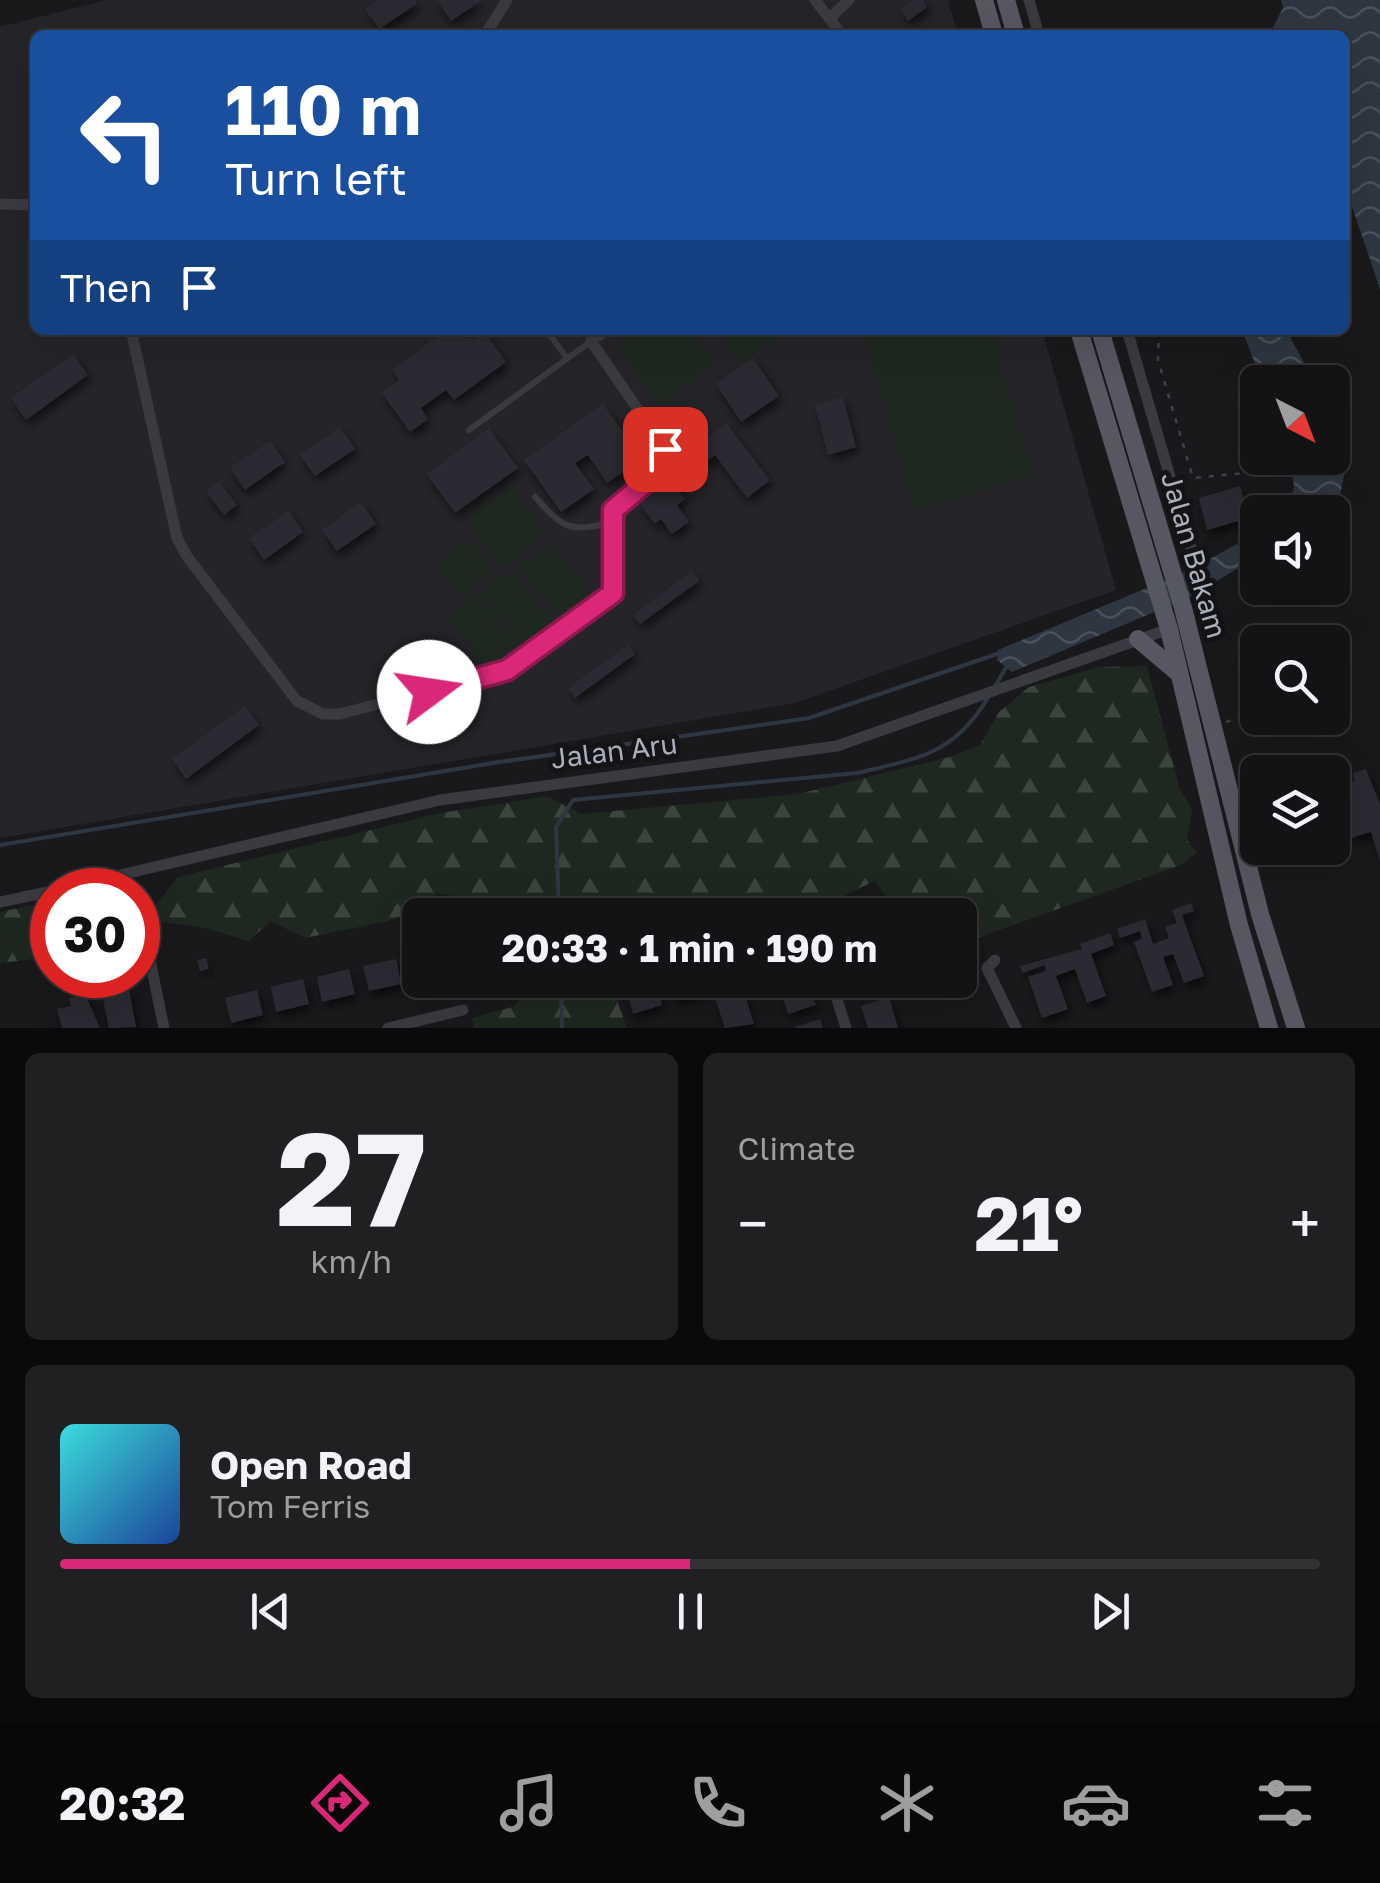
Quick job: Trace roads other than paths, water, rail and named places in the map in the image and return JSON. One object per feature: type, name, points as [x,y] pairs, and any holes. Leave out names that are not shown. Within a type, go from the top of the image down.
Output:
[{"type":"main road","points":[[984,0],[993,30]]},
{"type":"main road","points":[[1006,0],[1015,30]]},
{"type":"main road","name":"Jalan Bakam","points":[[1081,335],[1162,577],[1183,608],[1260,914],[1296,1028]]},
{"type":"main road","name":"Jalan Bakam","points":[[1101,335],[1162,577],[1178,672],[1268,1028]]},
{"type":"main road","points":[[1138,639],[1178,672]]},
{"type":"street","points":[[489,30],[507,0]]},
{"type":"street","points":[[816,0],[838,30]]},
{"type":"street","points":[[830,18],[849,0]]},
{"type":"street","points":[[1028,0],[1037,30]]},
{"type":"street","points":[[0,204],[30,206]]},
{"type":"street","points":[[132,335],[177,538],[274,674],[305,707],[340,714],[487,678],[516,664],[613,593],[616,580],[610,524],[616,506],[660,471],[665,449],[591,342],[600,335]]},
{"type":"street","points":[[1128,335],[1195,562]]},
{"type":"street","name":"Jalan Aru","points":[[153,868],[440,800],[837,746],[1019,684],[1168,625]]},
{"type":"street","name":"Jalan Aru","points":[[0,902],[30,895]]},
{"type":"street","points":[[995,960],[987,968],[1016,1028]]},
{"type":"street","points":[[158,998],[164,1028]]},
{"type":"street","points":[[837,998],[846,1028]]},
{"type":"street","points":[[388,1028],[463,1010]]},
{"type":"lane","points":[[550,335],[567,358]]},
{"type":"lane","points":[[469,430],[591,342]]},
{"type":"lane","points":[[535,497],[567,528],[610,524]]},
{"type":"water","points":[[1281,0],[1380,0],[1380,289],[1350,201],[1350,30],[1272,30],[1283,8]]},
{"type":"water","points":[[1244,335],[1289,335],[1306,365],[1255,365]]},
{"type":"water","points":[[1293,475],[1344,475],[1340,495],[1292,495]]},
{"type":"water","points":[[1240,542],[1240,567],[1190,597],[1012,672],[997,660],[998,650],[1190,570]]},
{"type":"waterway","points":[[0,845],[493,763],[809,718],[1000,653]]},
{"type":"waterway","points":[[994,688],[1007,666]]},
{"type":"waterway","points":[[558,898],[556,827],[573,800],[857,773],[899,763],[949,742],[989,696]]},
{"type":"waterway","points":[[561,998],[562,1028]]}]
